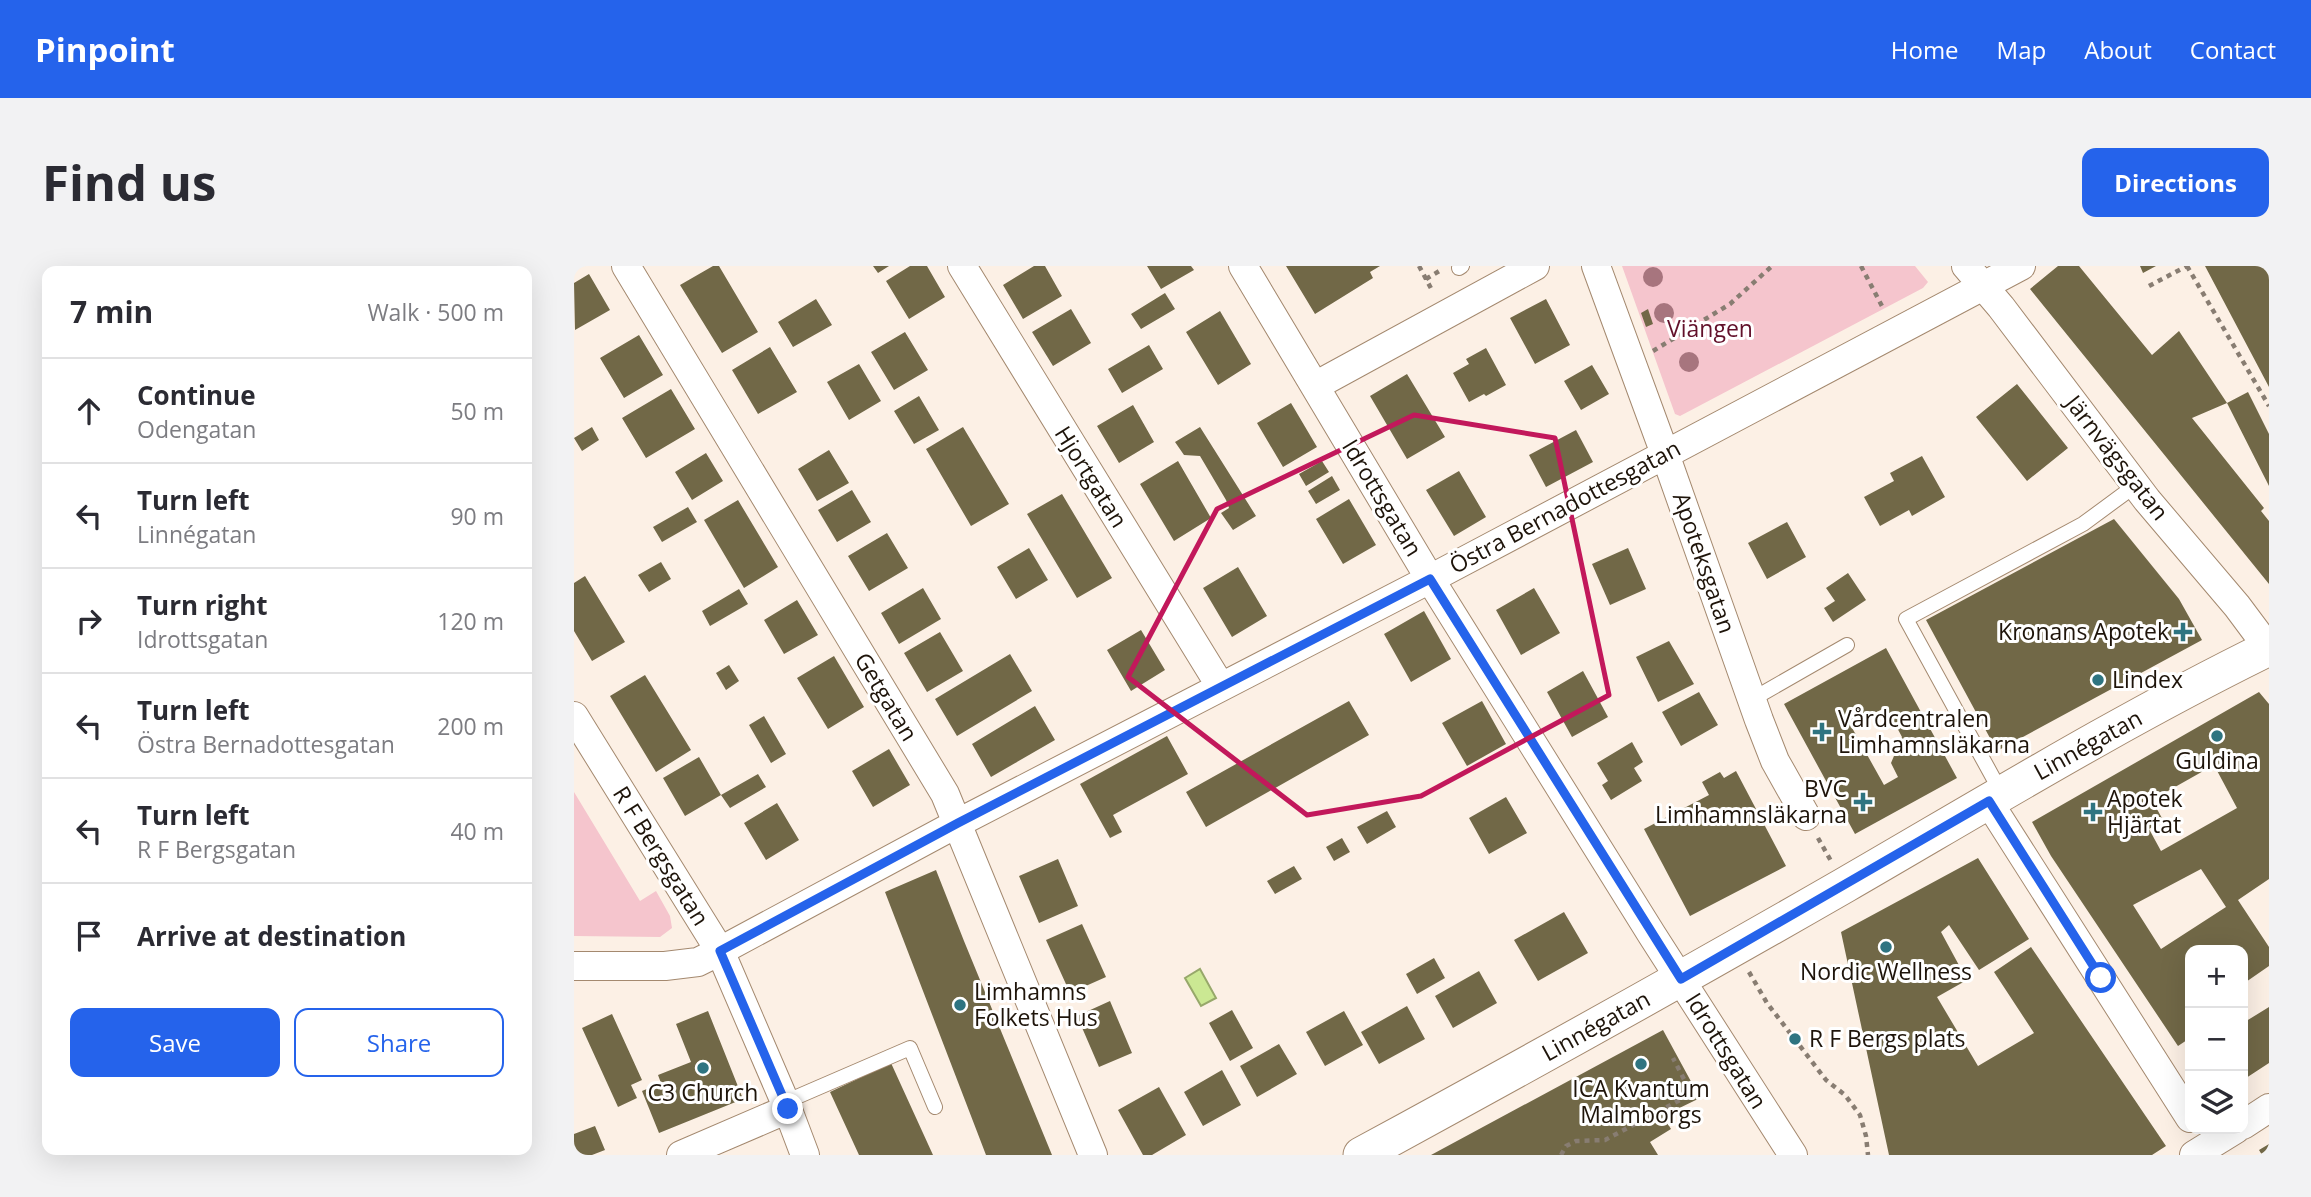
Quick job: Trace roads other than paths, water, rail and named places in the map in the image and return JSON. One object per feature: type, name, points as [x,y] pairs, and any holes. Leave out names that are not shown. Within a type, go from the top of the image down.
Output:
[{"type":"street","name":"Getgatan","points":[[626,266],[944,794],[1093,1155]]},
{"type":"street","name":"Hjortgatan","points":[[962,266],[1221,687]]},
{"type":"street","name":"Idrottsgatan","points":[[1243,266],[1430,579],[1793,1155]]},
{"type":"street","points":[[1315,386],[1535,266]]},
{"type":"street","name":"Apoteksgatan","points":[[1596,266],[1774,761],[1806,816]]},
{"type":"street","name":"Järnvägsgatan","points":[[1966,266],[1985,287],[2136,485],[2269,648]]},
{"type":"street","name":"Östra Bernadottesgatan","points":[[574,966],[665,966],[698,962],[2021,266]]},
{"type":"street","name":"Linnégatan","points":[[1361,1155],[1681,979],[1995,797],[2269,648]]},
{"type":"street","name":"R F Bergsgatan","points":[[574,716],[720,951],[805,1155]]},
{"type":"street","points":[[1995,797],[2185,1110]]},
{"type":"street","points":[[681,1155],[786,1105]]},
{"type":"street","points":[[2248,1122],[2269,1108]]},
{"type":"street","points":[[2203,1146],[2226,1134]]},
{"type":"lane","points":[[1995,797],[1906,619],[2083,524],[2136,485]]},
{"type":"lane","points":[[1751,700],[1847,645]]},
{"type":"lane","points":[[786,1105],[910,1048],[935,1107]]},
{"type":"place","name":"Kronans Apotek","points":[[2183,632]]},
{"type":"place","name":"Lindex","points":[[2098,680]]},
{"type":"place","name":"Vårdcentralen Limhamnsläkarna","points":[[1822,732]]},
{"type":"place","name":"Guldina","points":[[2217,736]]},
{"type":"place","name":"BVC Limhamnsläkarna","points":[[1863,802]]},
{"type":"place","name":"Apotek Hjärtat","points":[[2093,812]]},
{"type":"place","name":"Nordic Wellness","points":[[1886,947]]},
{"type":"place","name":"Limhamns Folkets Hus","points":[[960,1005]]},
{"type":"place","name":"R F Bergs plats","points":[[1795,1039]]},
{"type":"place","name":"ICA Kvantum Malmborgs","points":[[1641,1064]]},
{"type":"place","name":"C3 Church","points":[[703,1068]]},
{"type":"park label","name":"Viängen","points":[[1710,329]]}]
